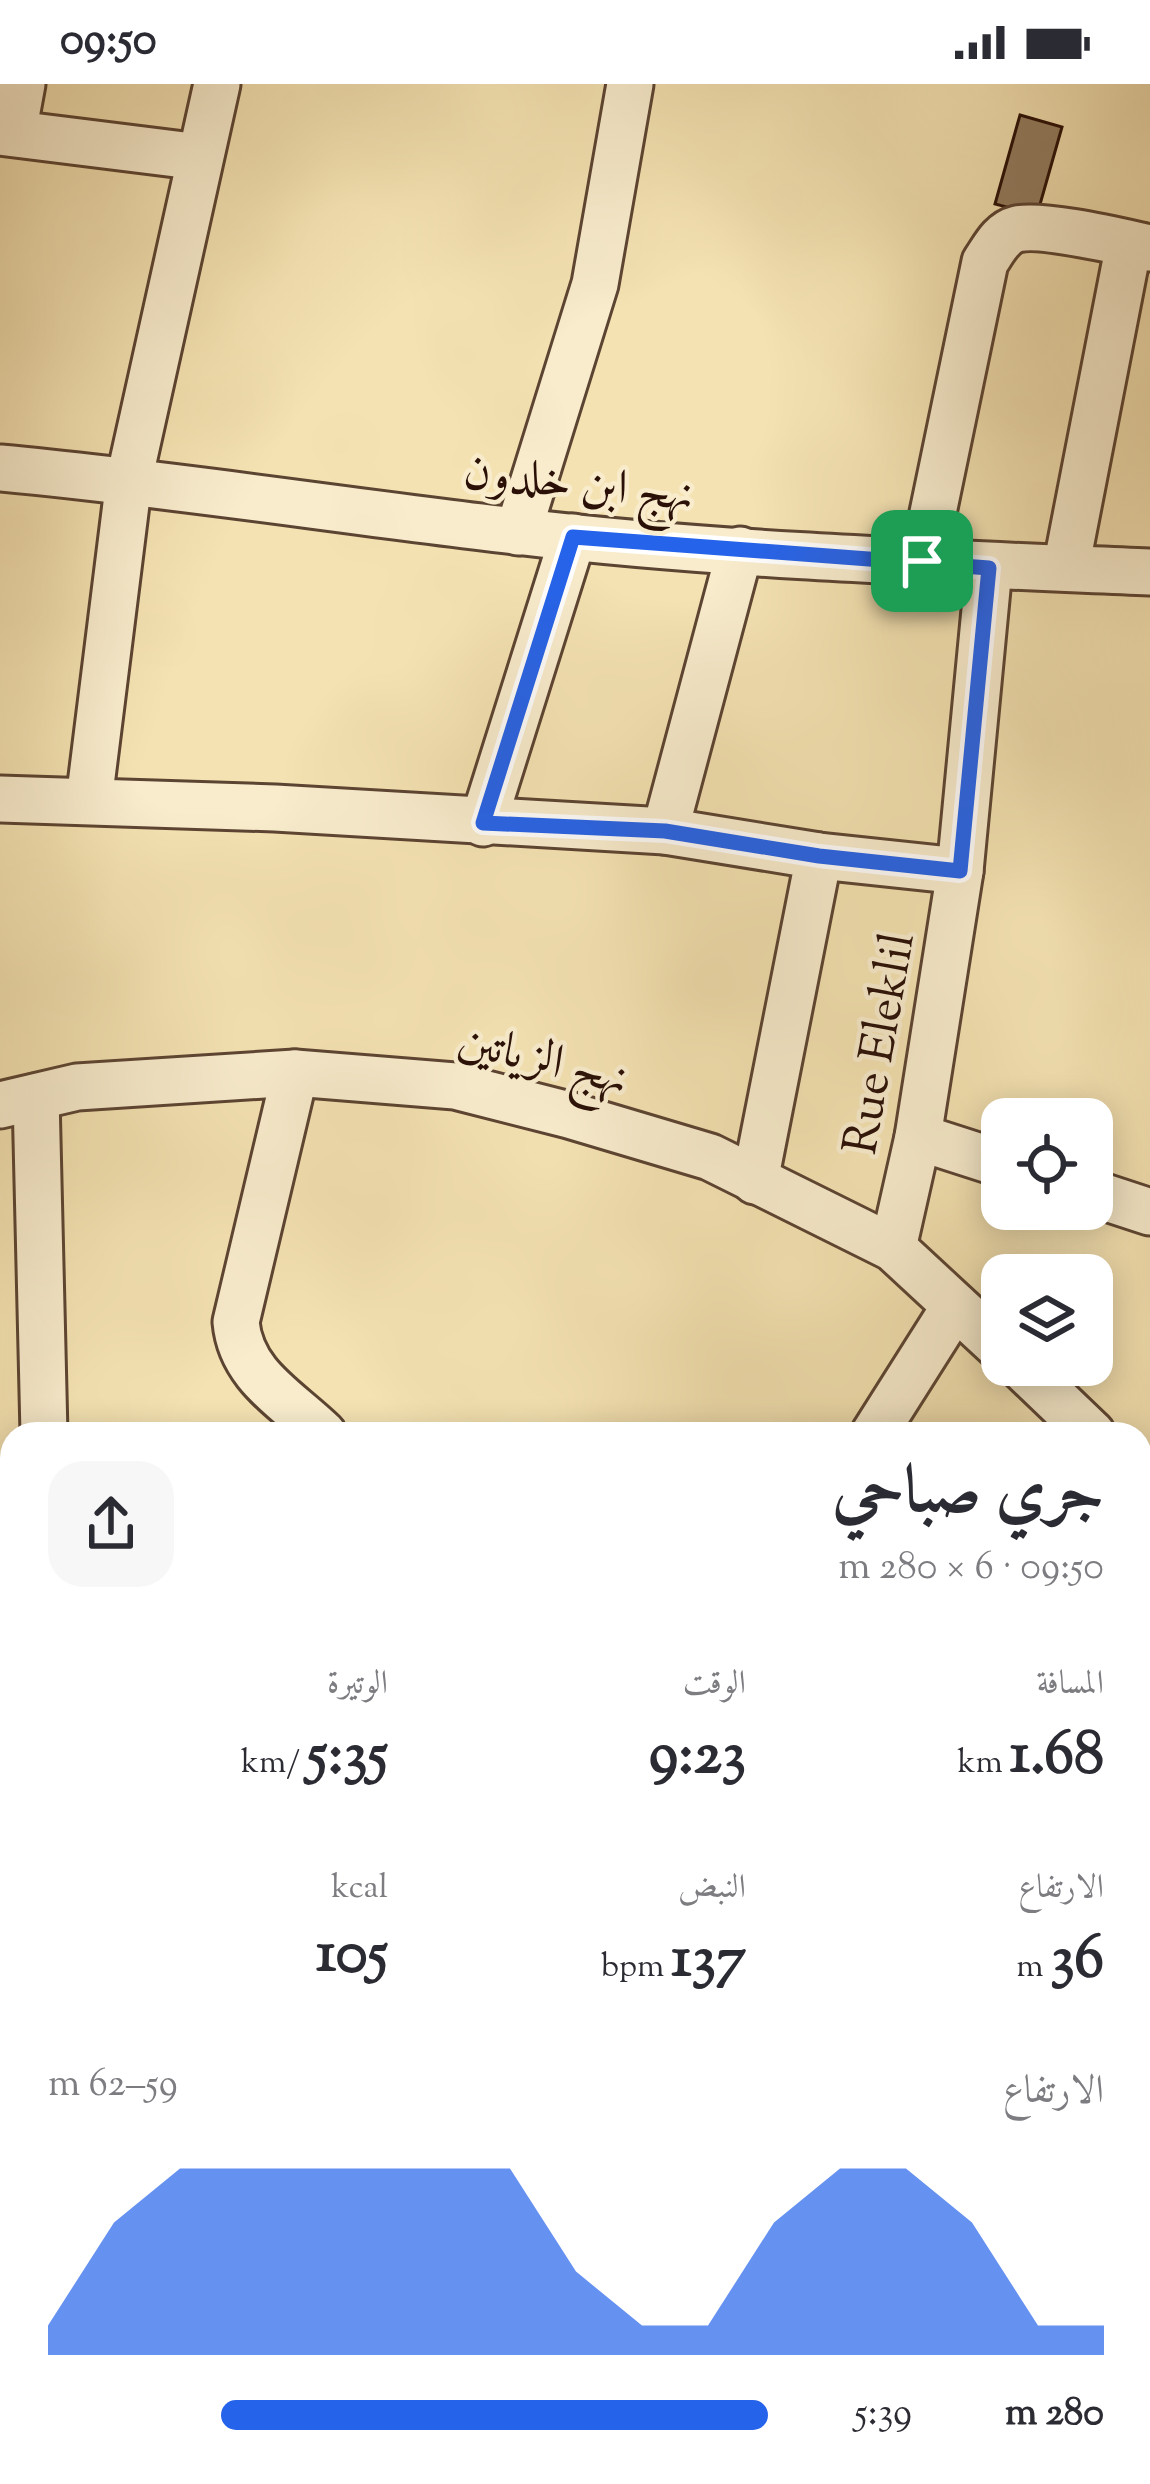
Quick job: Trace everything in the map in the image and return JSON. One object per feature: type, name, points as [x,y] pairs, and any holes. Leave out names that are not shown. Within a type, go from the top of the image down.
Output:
[{"type":"street","points":[[22,84],[6,132],[200,157]]},
{"type":"street","points":[[89,801],[129,480],[217,84]]},
{"type":"street","points":[[518,532],[595,284],[630,84]]},
{"type":"street","points":[[922,561],[985,262],[1003,236],[1019,228],[1140,246],[1066,568]]},
{"type":"street","name":"نهج ابن خلدون","points":[[0,469],[129,480],[573,537],[989,568],[1150,572]]},
{"type":"street","points":[[483,823],[573,537]]},
{"type":"street","points":[[665,831],[740,550]]},
{"type":"street","name":"Rue Eleklil","points":[[893,1248],[918,1137],[960,871],[989,568]]},
{"type":"street","points":[[0,799],[275,808],[665,831],[819,856],[960,871]]},
{"type":"street","points":[[754,1181],[819,856]]},
{"type":"street","points":[[295,1073],[236,1322],[249,1367],[310,1422]]},
{"type":"street","name":"نهج الزياتين","points":[[18,1101],[77,1087],[295,1073],[455,1086],[710,1157],[893,1248],[981,1330]]},
{"type":"street","points":[[18,1101],[43,1422]]},
{"type":"street","points":[[918,1137],[981,1157]]},
{"type":"street","points":[[1113,1200],[1150,1212]]},
{"type":"street","points":[[882,1422],[955,1306]]},
{"type":"street","points":[[1042,1386],[1079,1422]]},
{"type":"building","points":[[1020,115],[1062,127],[1037,215],[995,204]]},
{"type":"route","points":[[573,537],[922,561],[989,568],[960,871],[819,856],[665,831],[483,823],[573,537]]}]
